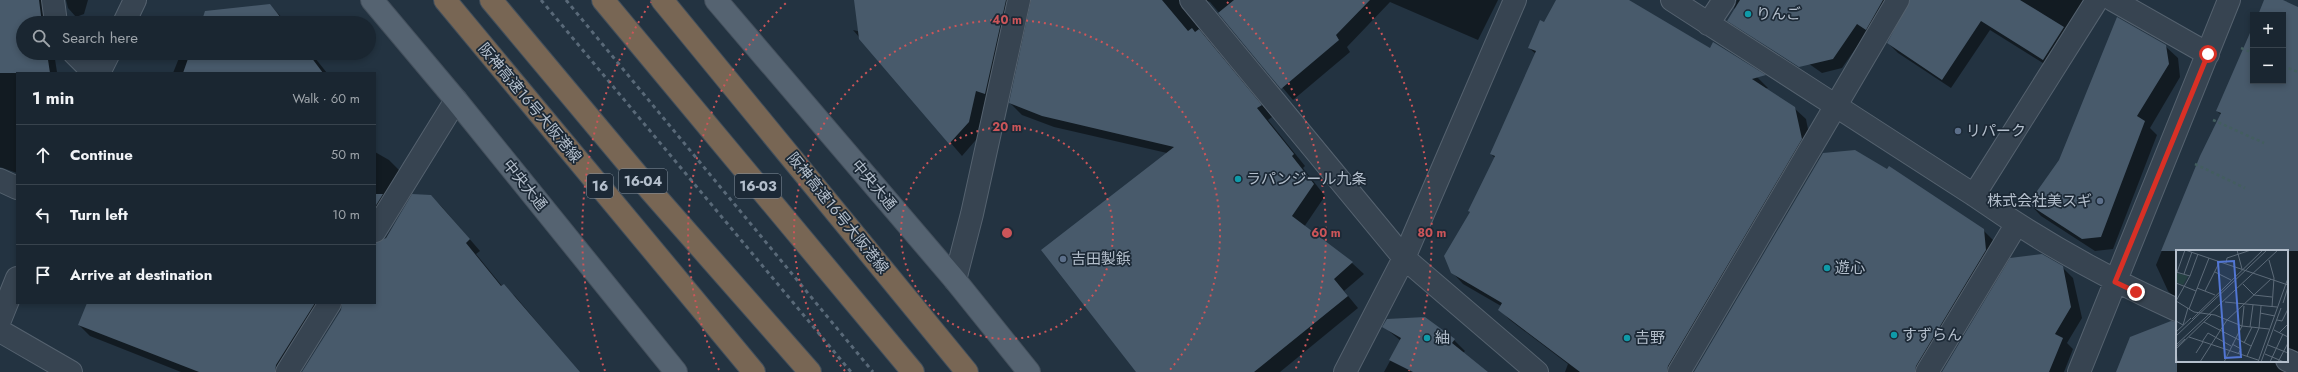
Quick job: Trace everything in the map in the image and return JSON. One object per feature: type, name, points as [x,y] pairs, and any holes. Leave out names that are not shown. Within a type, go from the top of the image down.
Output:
[{"type":"highway","name":"阪神高速16号大阪港線","points":[[445,0],[754,372]]},
{"type":"highway","name":"16-04","points":[[491,0],[655,196],[810,372]]},
{"type":"highway","name":"16-03","points":[[603,0],[913,372]]},
{"type":"highway","name":"阪神高速16号大阪港線","points":[[662,0],[967,372]]},
{"type":"main road","name":"中央大通","points":[[372,0],[456,100],[676,372]]},
{"type":"main road","name":"中央大通","points":[[716,0],[955,280],[1029,372]]},
{"type":"street","points":[[53,0],[55,16]]},
{"type":"street","points":[[127,16],[135,0]]},
{"type":"street","points":[[955,280],[972,214],[1019,0]]},
{"type":"street","points":[[1191,0],[1404,258],[1537,372]]},
{"type":"street","points":[[1345,372],[1404,258],[1515,0]]},
{"type":"street","points":[[1672,0],[1974,195],[2016,225],[2115,282],[2176,310]]},
{"type":"street","points":[[1708,24],[1724,0]]},
{"type":"street","points":[[1679,372],[1898,0]]},
{"type":"street","points":[[1974,195],[2097,0]]},
{"type":"street","points":[[2113,0],[2208,54]]},
{"type":"street","points":[[2079,372],[2229,0]]},
{"type":"street","points":[[81,60],[93,72]]},
{"type":"street","points":[[100,72],[106,60]]},
{"type":"street","points":[[376,229],[456,100]]},
{"type":"street","points":[[0,180],[16,188]]},
{"type":"street","points":[[1927,372],[2016,225]]},
{"type":"street","points":[[0,320],[16,280]]},
{"type":"street","points":[[287,372],[329,304]]},
{"type":"street","points":[[0,331],[71,372]]},
{"type":"street","points":[[2288,360],[2298,365]]},
{"type":"path","points":[[2235,46],[2250,52]]},
{"type":"path","points":[[2286,67],[2298,72]]},
{"type":"path","points":[[2206,117],[2264,143]]},
{"type":"path","points":[[2189,161],[2245,188]]},
{"type":"building","points":[[0,0],[39,0],[41,16],[16,16],[16,60],[48,60],[50,72],[0,73]]},
{"type":"building","points":[[854,0],[1006,0],[985,94],[976,91],[969,122],[949,144],[859,39]]},
{"type":"building","points":[[1031,0],[1162,0],[1188,31],[1192,28],[1195,32],[1199,29],[1262,105],[1257,108],[1294,154],[1292,156],[1314,184],[1292,216],[1353,262],[1334,279],[1348,296],[1254,372],[1136,372],[1041,250],[1174,147],[1042,116],[1009,103]]},
{"type":"building","points":[[1234,0],[1370,0],[1336,35],[1339,40],[1281,89],[1218,13]]},
{"type":"building","points":[[1556,0],[1629,0],[1710,48],[1713,42],[1766,75],[1752,79],[1795,107],[1802,139],[1668,366],[1667,372],[1580,372],[1498,310],[1502,303],[1451,273],[1444,256],[1470,212],[1468,211],[1495,156],[1490,154],[1536,51],[1528,48],[1540,20],[1544,22]]},
{"type":"building","points":[[1740,0],[1883,0],[1866,30],[1857,24],[1833,59],[1799,67],[1727,21]]},
{"type":"building","points":[[1910,0],[2020,0],[2064,27],[2043,60],[1981,21],[1942,80],[1887,43]]},
{"type":"building","points":[[2264,0],[2283,0],[2298,7],[2298,251],[2161,251],[2200,156],[2221,113],[2216,111],[2250,33],[2250,84],[2286,84],[2286,12],[2259,12]]},
{"type":"building","points":[[270,4],[279,16],[203,16],[205,11]]},
{"type":"building","points":[[2117,17],[2166,45],[2169,64],[2137,116],[2145,121],[2101,237],[2082,239],[2028,204],[2059,160]]},
{"type":"building","points":[[188,60],[313,60],[322,72],[183,72]]},
{"type":"building","points":[[1855,150],[1887,169],[1889,166],[1984,229],[1986,250],[1916,366],[1915,372],[1694,372],[1823,153]]},
{"type":"building","points":[[376,194],[383,194],[376,205]]},
{"type":"building","points":[[412,194],[431,195],[470,239],[466,243],[501,286],[504,284],[580,372],[302,372],[341,310],[342,304],[376,304],[376,243],[386,238]]},
{"type":"building","points":[[2042,254],[2063,266],[2071,307],[2055,334],[2063,338],[2049,372],[1942,372],[2010,258]]},
{"type":"building","points":[[87,304],[314,304],[276,365],[275,372],[199,372],[78,325]]},
{"type":"building","points":[[1425,317],[1455,339],[1452,343],[1488,372],[1413,372],[1389,360],[1401,338],[1382,327],[1387,319]]},
{"type":"building","points":[[2171,321],[2176,322],[2177,372],[2116,372],[2130,337]]},
{"type":"railway","points":[[541,0],[851,372]]},
{"type":"railway","points":[[566,0],[873,372]]},
{"type":"place","name":"りんご","points":[[1748,14]]},
{"type":"place","name":"リパーク","points":[[1958,131]]},
{"type":"place","name":"ラパンジール九条","points":[[1238,179]]},
{"type":"place","name":"株式会社美スギ","points":[[2100,201]]},
{"type":"place","name":"吉田製鋲","points":[[1063,259]]},
{"type":"place","name":"遊心","points":[[1827,268]]},
{"type":"place","name":"すずらん","points":[[1894,335]]},
{"type":"place","name":"紬","points":[[1427,338]]},
{"type":"place","name":"𠮷野","points":[[1627,338]]},
{"type":"route","points":[[2136,292],[2115,282],[2208,54]]}]
